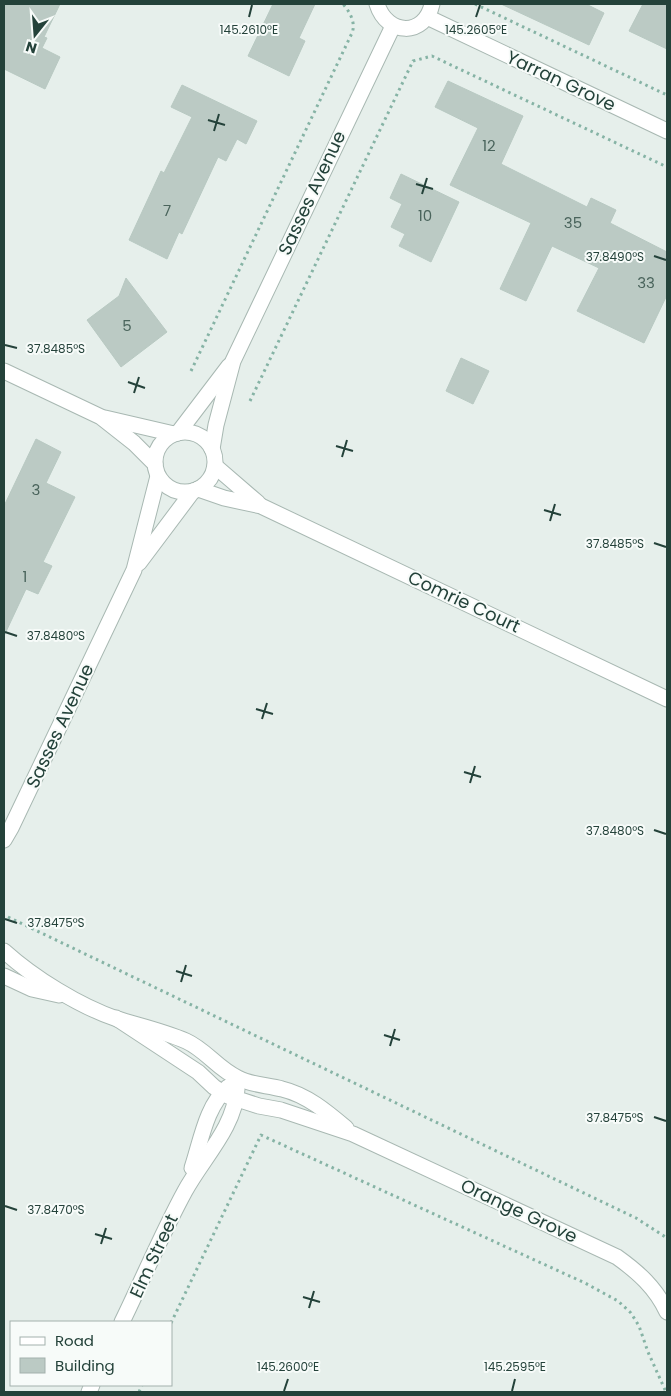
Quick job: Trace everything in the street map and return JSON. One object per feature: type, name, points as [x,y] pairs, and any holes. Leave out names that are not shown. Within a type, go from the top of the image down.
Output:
[{"type":"street","points":[[377,4],[379,13],[385,20],[393,26],[400,28],[415,26],[429,10]]},
{"type":"street","name":"Yarran Grove","points":[[429,10],[667,132]]},
{"type":"street","name":"Sasses Avenue","points":[[212,449],[216,425],[233,361],[393,26]]},
{"type":"street","name":"Sasses Avenue","points":[[176,434],[233,361]]},
{"type":"street","points":[[4,371],[101,417],[176,434]]},
{"type":"street","points":[[101,417],[134,443],[157,470],[167,486],[173,489],[186,492],[195,490],[209,480],[215,466],[212,449],[204,438],[198,435],[184,432],[176,434],[162,443],[158,449],[157,470]]},
{"type":"street","name":"Comrie Court","points":[[215,466],[261,506]]},
{"type":"street","name":"Sasses Avenue","points":[[134,570],[157,470]]},
{"type":"street","name":"Sasses Avenue","points":[[4,852],[8,834],[134,570],[195,490]]},
{"type":"street","name":"Comrie Court","points":[[195,490],[261,506],[667,699]]},
{"type":"street","name":"Orange Grove","points":[[4,951],[68,997]]},
{"type":"street","name":"Orange Grove","points":[[4,976],[32,989],[68,997],[116,1018],[153,1028],[187,1041],[206,1053],[237,1078],[253,1084],[283,1089],[304,1097],[322,1108],[353,1134]]},
{"type":"street","name":"Orange Grove","points":[[116,1018],[198,1072],[214,1087],[236,1099],[281,1110],[353,1134],[617,1257],[637,1271],[651,1286],[662,1301],[667,1312]]},
{"type":"street","name":"Elm Street","points":[[185,1190],[211,1111],[222,1092],[237,1078]]},
{"type":"street","name":"Elm Street","points":[[122,1321],[185,1190],[229,1120],[236,1099],[237,1078]]},
{"type":"path","points":[[190,374],[352,33],[354,28],[353,21],[343,4]]},
{"type":"path","points":[[475,4],[667,95]]},
{"type":"path","points":[[352,33],[357,36]]},
{"type":"path","points":[[246,409],[413,61],[432,56],[667,167]]},
{"type":"path","points":[[8,917],[614,1206],[667,1238]]},
{"type":"path","points":[[172,1321],[261,1135],[585,1283],[618,1301],[631,1313],[639,1326],[648,1352],[666,1392]]},
{"type":"building","points":[[4,4],[60,4],[44,37],[47,38],[42,48],[60,57],[45,89],[4,69]]},
{"type":"building","points":[[273,4],[315,4],[299,38],[305,41],[289,76],[248,56]]},
{"type":"building","points":[[501,4],[586,4],[604,13],[589,45]]},
{"type":"building","points":[[643,4],[667,4],[667,49],[629,31]]},
{"type":"building","points":[[448,81],[523,116],[501,164],[587,207],[591,198],[616,210],[610,223],[667,252],[667,295],[644,343],[577,311],[599,268],[552,246],[526,301],[500,289],[531,223],[450,185],[478,128],[435,107]]},
{"type":"building","points":[[182,85],[257,121],[246,144],[237,139],[226,161],[218,157],[182,234],[179,232],[167,259],[129,240],[161,171],[164,173],[192,117],[171,107]]},
{"type":"building","points":[[401,174],[459,202],[431,262],[399,246],[405,234],[391,227],[402,204],[390,198]]},
{"type":"building","points":[[126,278],[167,332],[121,367],[87,320],[119,296]]},
{"type":"building","points":[[461,358],[489,371],[473,404],[446,391]]},
{"type":"building","points":[[36,439],[61,452],[46,483],[75,497],[43,562],[52,566],[38,594],[26,589],[4,636],[4,506]]}]
